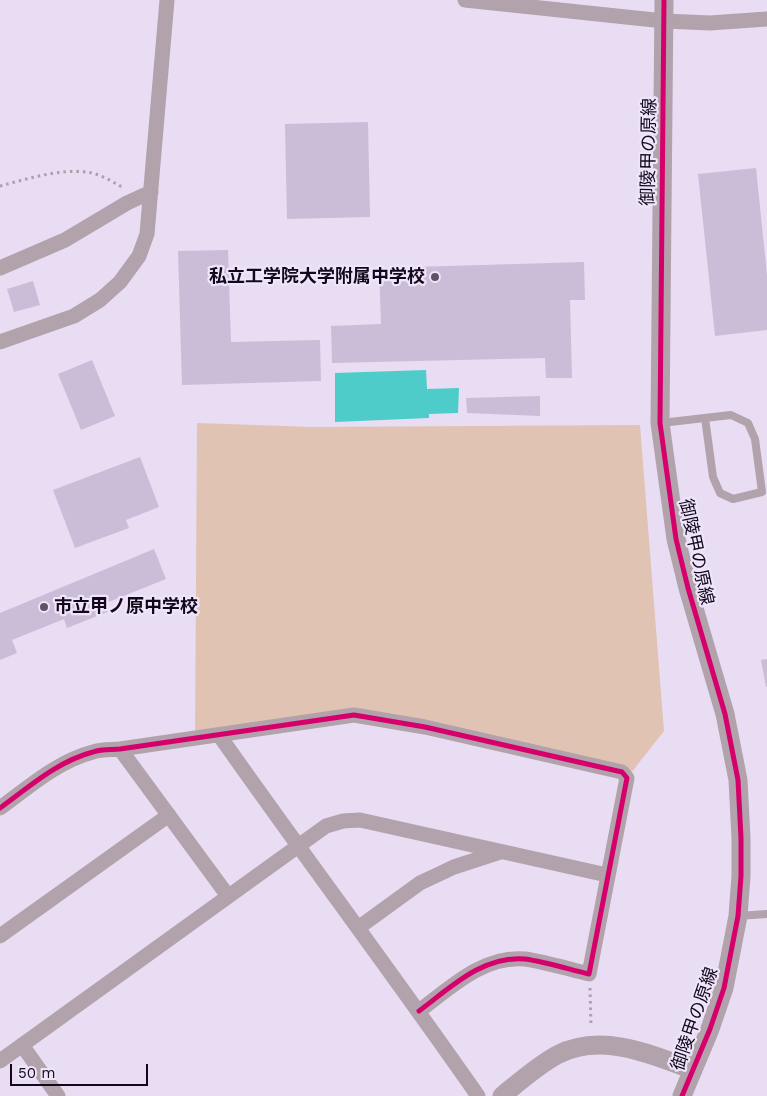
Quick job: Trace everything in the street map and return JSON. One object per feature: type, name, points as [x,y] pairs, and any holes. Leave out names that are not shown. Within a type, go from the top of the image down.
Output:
[{"type":"street","points":[[0,342],[74,316],[100,300],[120,282],[139,256],[147,234],[145,195],[167,0]]},
{"type":"street","points":[[465,0],[664,21],[710,23],[767,19]]},
{"type":"street","name":"御陵甲の原線","points":[[664,0],[660,423],[676,539],[688,588],[725,714],[738,780],[741,838],[738,916],[724,988],[710,1029],[682,1096]]},
{"type":"street","points":[[0,268],[65,240],[127,203],[145,195]]},
{"type":"street","points":[[0,808],[60,764],[95,751],[354,715],[425,726],[622,772],[627,778],[590,974],[524,959],[492,964],[478,969],[418,1011]]},
{"type":"street","points":[[219,734],[297,846],[478,1096]]},
{"type":"street","points":[[120,749],[228,896]]},
{"type":"street","points":[[0,936],[169,815]]},
{"type":"street","points":[[0,1061],[326,826],[343,821],[360,820],[608,875]]},
{"type":"street","points":[[358,928],[420,883],[454,867],[502,852]]},
{"type":"street","points":[[22,1045],[58,1096]]},
{"type":"street","points":[[502,1096],[533,1070],[558,1055],[575,1048],[592,1045],[621,1047],[649,1054],[693,1070]]},
{"type":"lane","points":[[660,423],[731,415],[748,423],[756,439],[762,492],[733,499],[720,493],[713,477],[705,418]]},
{"type":"lane","points":[[738,916],[767,914]]},
{"type":"path","points":[[0,186],[44,174],[86,172],[105,177],[145,195]]},
{"type":"path","points":[[590,974],[592,1045]]},
{"type":"shaded area","points":[[426,370],[427,389],[459,388],[458,413],[429,414],[429,418],[335,422],[335,373]]},
{"type":"shaded area","points":[[197,423],[312,427],[640,425],[664,731],[627,778],[354,715],[195,738]]},
{"type":"building","points":[[368,122],[370,217],[287,219],[285,124]]},
{"type":"building","points":[[756,168],[767,275],[767,330],[715,336],[698,174]]},
{"type":"building","points":[[228,250],[231,342],[320,340],[321,381],[182,385],[178,251]]},
{"type":"building","points":[[584,262],[585,300],[570,300],[572,378],[546,378],[545,358],[332,363],[331,326],[381,324],[379,268]]},
{"type":"building","points":[[33,281],[40,305],[14,312],[7,289]]},
{"type":"building","points":[[92,360],[115,416],[81,430],[58,374]]},
{"type":"building","points":[[540,396],[540,416],[467,413],[466,398]]},
{"type":"building","points":[[140,457],[159,507],[126,520],[129,528],[75,548],[53,490]]},
{"type":"building","points":[[154,549],[166,579],[106,603],[110,611],[67,628],[64,619],[12,640],[17,653],[0,660],[0,613]]},
{"type":"building","points":[[767,659],[767,687],[766,687],[761,660]]},
{"type":"cycle path","points":[[664,0],[660,423],[676,539],[688,588],[725,714],[738,780],[741,838],[738,916],[724,988],[710,1029],[682,1096]]},
{"type":"cycle path","points":[[0,808],[56,768],[80,756],[96,751],[354,715],[425,727],[622,772],[627,778],[589,974],[525,959],[495,962],[455,983],[419,1011]]},
{"type":"place","name":"私立工学院大学附属中学校","points":[[435,277]]},
{"type":"place","name":"市立甲ノ原中学校","points":[[44,607]]}]
